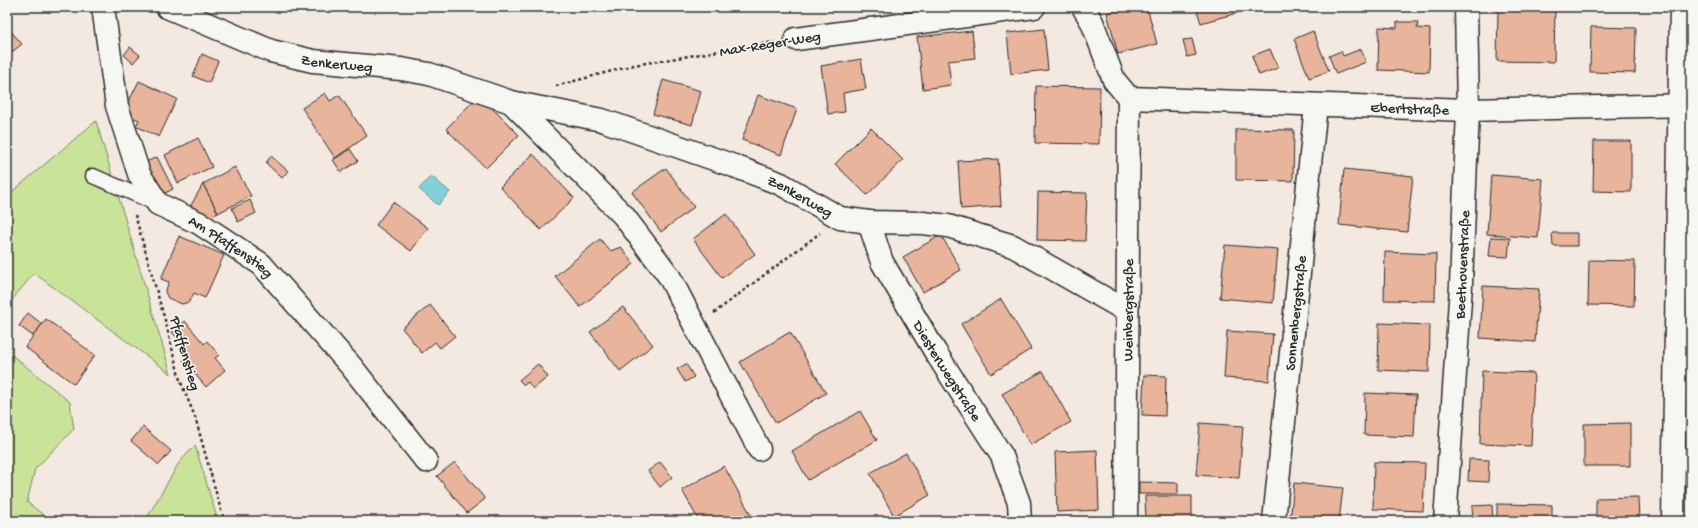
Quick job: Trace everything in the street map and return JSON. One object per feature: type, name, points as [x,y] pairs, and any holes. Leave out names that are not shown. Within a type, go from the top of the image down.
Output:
[{"type":"street","points":[[103,7],[117,106],[139,174],[158,204]]},
{"type":"street","name":"Zenkerweg","points":[[167,7],[271,51],[313,61],[401,69],[429,74],[511,102],[602,120],[781,184],[840,218],[870,222],[923,223],[948,226],[1013,246],[1127,311]]},
{"type":"street","name":"Max-Reger-Weg","points":[[796,38],[1034,7]]},
{"type":"street","points":[[1083,7],[1092,22],[1114,80],[1130,98]]},
{"type":"street","name":"Beethovenstraße","points":[[1445,521],[1461,285],[1468,110],[1466,7]]},
{"type":"street","points":[[1673,521],[1685,105],[1681,7]]},
{"type":"street","name":"Ebertstraße","points":[[1130,98],[1468,110],[1685,105]]},
{"type":"street","name":"Weinbergstraße","points":[[1126,521],[1130,98]]},
{"type":"street","name":"Zenkerweg","points":[[511,102],[623,215],[669,276],[759,449]]},
{"type":"street","name":"Sonnenbergstraße","points":[[1274,521],[1316,105]]},
{"type":"street","name":"Am Pfaffenstieg","points":[[158,204],[199,223],[261,264],[351,366],[426,461]]},
{"type":"street","name":"Diesterwegstraße","points":[[870,222],[882,262],[936,353],[1002,456],[1019,503],[1020,521]]},
{"type":"lane","points":[[93,176],[127,192],[158,204]]},
{"type":"path","name":"Max-Reger-Weg","points":[[553,88],[634,65],[796,38]]},
{"type":"path","name":"Pfaffenstieg","points":[[127,192],[160,302],[180,380],[195,417],[224,521]]},
{"type":"path","points":[[696,326],[840,218]]},
{"type":"green space","points":[[96,121],[171,374],[34,273],[7,306],[7,196]]},
{"type":"green space","points":[[7,351],[70,402],[74,429],[35,469],[27,502],[51,521],[7,521]]},
{"type":"green space","points":[[195,445],[218,521],[145,521],[179,463]]},
{"type":"water","points":[[431,176],[450,192],[438,205],[419,189]]},
{"type":"building","points":[[1132,7],[1147,7],[1157,44],[1118,54],[1107,13]]},
{"type":"building","points":[[1196,7],[1258,7],[1201,23]]},
{"type":"building","points":[[1498,9],[1555,10],[1554,62],[1497,61]]},
{"type":"building","points":[[1397,22],[1418,22],[1417,28],[1430,29],[1429,72],[1378,70],[1379,27],[1397,28]]},
{"type":"building","points":[[7,27],[22,44],[7,56]]},
{"type":"building","points":[[1591,27],[1636,28],[1635,73],[1590,72]]},
{"type":"building","points":[[1044,29],[1048,70],[1011,74],[1007,33]]},
{"type":"building","points":[[972,31],[975,58],[948,61],[951,85],[923,89],[917,37]]},
{"type":"building","points":[[1313,31],[1329,71],[1309,78],[1294,39]]},
{"type":"building","points":[[1192,39],[1196,55],[1187,57],[1183,40]]},
{"type":"building","points":[[130,47],[140,55],[133,63],[124,55]]},
{"type":"building","points":[[1270,49],[1278,68],[1259,75],[1252,56]]},
{"type":"building","points":[[1361,49],[1366,62],[1336,74],[1329,56],[1341,51],[1343,56]]},
{"type":"building","points":[[202,54],[218,61],[209,83],[193,76]]},
{"type":"building","points":[[861,59],[866,89],[843,93],[845,112],[828,114],[821,66]]},
{"type":"building","points":[[663,80],[701,91],[692,125],[653,114]]},
{"type":"building","points":[[139,81],[177,99],[159,137],[136,126],[139,120],[123,113]]},
{"type":"building","points":[[1036,86],[1100,87],[1099,144],[1035,143]]},
{"type":"building","points":[[325,93],[330,101],[339,95],[367,136],[335,158],[302,108]]},
{"type":"building","points":[[479,95],[519,135],[486,168],[446,129]]},
{"type":"building","points":[[758,95],[797,109],[781,155],[742,140]]},
{"type":"building","points":[[871,128],[903,160],[867,195],[835,164]]},
{"type":"building","points":[[1236,129],[1294,130],[1293,181],[1236,180]]},
{"type":"building","points":[[198,138],[212,167],[178,183],[165,155]]},
{"type":"building","points":[[1594,141],[1631,141],[1631,192],[1593,191]]},
{"type":"building","points":[[350,149],[358,161],[341,172],[333,160]]},
{"type":"building","points":[[533,154],[574,198],[541,230],[500,187]]},
{"type":"building","points":[[271,156],[288,171],[282,178],[266,163]]},
{"type":"building","points":[[157,157],[173,189],[161,195],[144,163]]},
{"type":"building","points":[[998,159],[1001,206],[961,209],[958,161]]},
{"type":"building","points":[[235,167],[251,196],[218,213],[203,184]]},
{"type":"building","points":[[666,168],[694,207],[661,232],[632,192]]},
{"type":"building","points":[[1344,169],[1413,176],[1407,232],[1339,225]]},
{"type":"building","points":[[1491,175],[1543,179],[1538,238],[1487,234]]},
{"type":"building","points":[[203,184],[218,213],[209,218],[190,207]]},
{"type":"building","points":[[1038,192],[1087,193],[1085,241],[1037,240]]},
{"type":"building","points":[[250,200],[256,213],[238,222],[232,208]]},
{"type":"building","points":[[393,202],[428,228],[411,251],[376,225]]},
{"type":"building","points":[[726,214],[755,254],[722,278],[693,239]]},
{"type":"building","points":[[1552,233],[1577,233],[1577,246],[1553,246]]},
{"type":"building","points":[[941,235],[961,270],[923,292],[903,257]]},
{"type":"building","points":[[179,236],[224,255],[205,298],[194,293],[189,302],[182,304],[168,298],[165,292],[169,282],[161,279]]},
{"type":"building","points":[[1491,237],[1510,238],[1508,257],[1489,256]]},
{"type":"building","points":[[600,239],[610,251],[621,247],[634,264],[580,307],[555,276]]},
{"type":"building","points":[[1225,245],[1278,249],[1273,303],[1220,298]]},
{"type":"building","points":[[1385,252],[1436,254],[1435,301],[1384,300]]},
{"type":"building","points":[[1589,260],[1635,261],[1634,306],[1588,305]]},
{"type":"building","points":[[1483,286],[1539,289],[1535,342],[1480,338]]},
{"type":"building","points":[[1001,299],[1031,349],[991,374],[961,324]]},
{"type":"building","points":[[430,305],[455,336],[440,348],[435,342],[422,353],[402,328]]},
{"type":"building","points":[[623,307],[653,345],[620,371],[590,332]]},
{"type":"building","points":[[28,313],[42,324],[33,336],[19,326]]},
{"type":"building","points":[[46,319],[95,355],[74,384],[25,347]]},
{"type":"building","points":[[185,321],[204,344],[207,341],[219,355],[215,358],[225,370],[206,387],[183,360],[190,354],[172,332]]},
{"type":"building","points":[[1379,323],[1430,325],[1429,372],[1378,370]]},
{"type":"building","points":[[1227,331],[1273,334],[1269,381],[1224,378]]},
{"type":"building","points":[[790,332],[826,393],[776,423],[740,362]]},
{"type":"building","points":[[538,364],[548,377],[533,389],[528,382],[524,385],[519,380]]},
{"type":"building","points":[[686,364],[694,377],[685,382],[677,369]]},
{"type":"building","points":[[1043,371],[1071,422],[1030,445],[1002,394]]},
{"type":"building","points":[[1482,371],[1534,373],[1531,446],[1480,444]]},
{"type":"building","points":[[1144,375],[1166,376],[1165,416],[1142,415]]},
{"type":"building","points":[[1365,393],[1416,395],[1414,437],[1364,435]]},
{"type":"building","points":[[860,411],[877,440],[808,480],[792,451]]},
{"type":"building","points":[[1200,423],[1243,426],[1239,478],[1196,475]]},
{"type":"building","points":[[1630,423],[1630,466],[1584,466],[1584,424]]},
{"type":"building","points":[[143,427],[171,451],[159,465],[131,441]]},
{"type":"building","points":[[1097,450],[1099,510],[1057,512],[1055,452]]},
{"type":"building","points":[[906,453],[930,495],[894,516],[870,473]]},
{"type":"building","points":[[1469,459],[1489,460],[1488,482],[1468,481]]},
{"type":"building","points":[[455,462],[485,499],[467,513],[437,476]]},
{"type":"building","points":[[660,462],[672,477],[660,487],[648,471]]},
{"type":"building","points":[[1374,462],[1425,463],[1423,511],[1373,509]]},
{"type":"building","points":[[724,466],[752,517],[744,521],[699,521],[682,490]]},
{"type":"building","points":[[1139,482],[1178,483],[1178,494],[1139,494]]},
{"type":"building","points":[[1294,483],[1343,488],[1339,521],[1290,521]]},
{"type":"building","points":[[1145,496],[1192,496],[1192,521],[1146,521]]},
{"type":"building","points":[[1638,497],[1639,521],[1596,521],[1596,498]]},
{"type":"building","points":[[1497,504],[1552,505],[1552,521],[1497,521]]},
{"type":"building","points":[[1492,505],[1493,521],[1473,521],[1472,506]]}]
